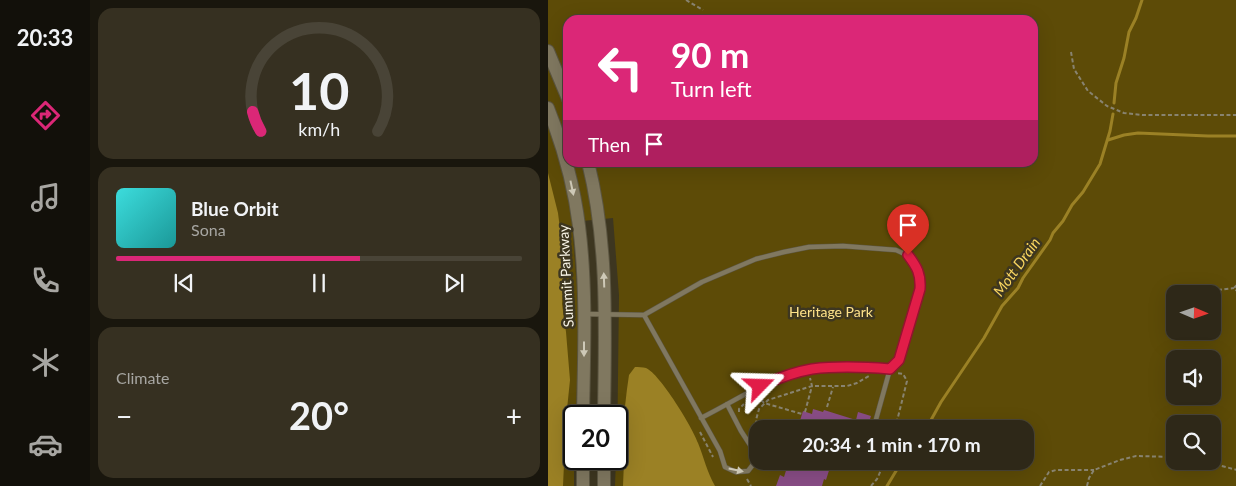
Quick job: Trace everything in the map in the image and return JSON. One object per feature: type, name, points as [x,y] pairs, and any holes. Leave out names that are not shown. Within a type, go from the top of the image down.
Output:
[{"type":"street","points":[[548,51],[563,87]]},
{"type":"street","name":"Summit Parkway","points":[[548,108],[563,151]]},
{"type":"street","name":"Summit Parkway","points":[[567,167],[579,226],[584,314],[583,405]]},
{"type":"street","points":[[589,167],[600,221],[603,260],[605,314],[604,405]]},
{"type":"street","points":[[583,470],[583,486]]},
{"type":"street","points":[[604,470],[604,486]]},
{"type":"lane","points":[[584,314],[644,315],[702,282],[756,259],[784,252],[809,247],[843,246],[896,250],[908,255],[916,265],[920,279],[920,289],[899,360],[890,369],[876,420]]},
{"type":"lane","points":[[644,315],[720,451],[725,466],[736,472],[748,471],[755,462],[754,451],[727,404]]},
{"type":"lane","points":[[701,418],[760,386],[785,376],[812,369],[890,369]]},
{"type":"path","points":[[686,0],[703,10]]},
{"type":"path","points":[[1071,52],[1074,69],[1088,91],[1107,106],[1124,113],[1142,115],[1236,115]]},
{"type":"path","points":[[1221,291],[1235,290],[1236,285]]},
{"type":"path","points":[[756,420],[758,409],[768,400],[812,386],[848,386],[868,376],[895,373],[903,374],[907,381],[897,420]]},
{"type":"path","points":[[805,412],[812,386]]},
{"type":"path","points":[[827,407],[833,386]]},
{"type":"path","points":[[751,400],[758,396],[764,403],[802,414]]},
{"type":"path","points":[[740,418],[739,409],[744,403]]},
{"type":"path","points":[[1040,486],[1049,472],[1094,470],[1136,456],[1166,457]]},
{"type":"path","points":[[1221,466],[1236,470]]},
{"type":"path","points":[[871,486],[881,470]]},
{"type":"path","points":[[1087,486],[1094,470]]},
{"type":"path","points":[[747,479],[751,486]]},
{"type":"green space","name":"Heritage Park","points":[[548,0],[1236,0],[1236,486],[615,486],[616,470],[628,470],[628,405],[618,405],[619,295],[613,218],[572,222],[579,315],[576,405],[563,405],[563,470],[574,470],[574,486],[548,486]]},
{"type":"shaded area","points":[[548,173],[558,213],[564,261],[562,304],[570,380],[567,405],[563,405],[563,486],[548,486]]},
{"type":"shaded area","points":[[635,367],[642,367],[652,372],[659,380],[683,414],[695,436],[715,486],[623,486],[624,470],[628,470],[628,405],[625,405],[629,375]]},
{"type":"building","points":[[813,409],[823,412],[824,410],[856,420],[800,420],[803,411],[812,414]]},
{"type":"building","points":[[858,412],[871,416],[870,420],[856,420]]},
{"type":"building","points":[[786,470],[829,470],[822,486],[776,486],[780,475],[784,477]]},
{"type":"waterway","name":"Mott Drain","points":[[1114,103],[1116,83],[1124,58],[1129,32],[1142,0]]},
{"type":"waterway","name":"Mott Drain","points":[[931,420],[984,338],[1002,306],[1018,288],[1100,164],[1113,114]]},
{"type":"waterway","points":[[1108,140],[1138,133],[1237,136]]},
{"type":"waterway","name":"Mott Drain","points":[[887,486],[897,470]]},
{"type":"route","points":[[760,386],[785,376],[812,369],[890,369],[899,360],[920,289],[920,279],[916,265],[908,255]]}]
